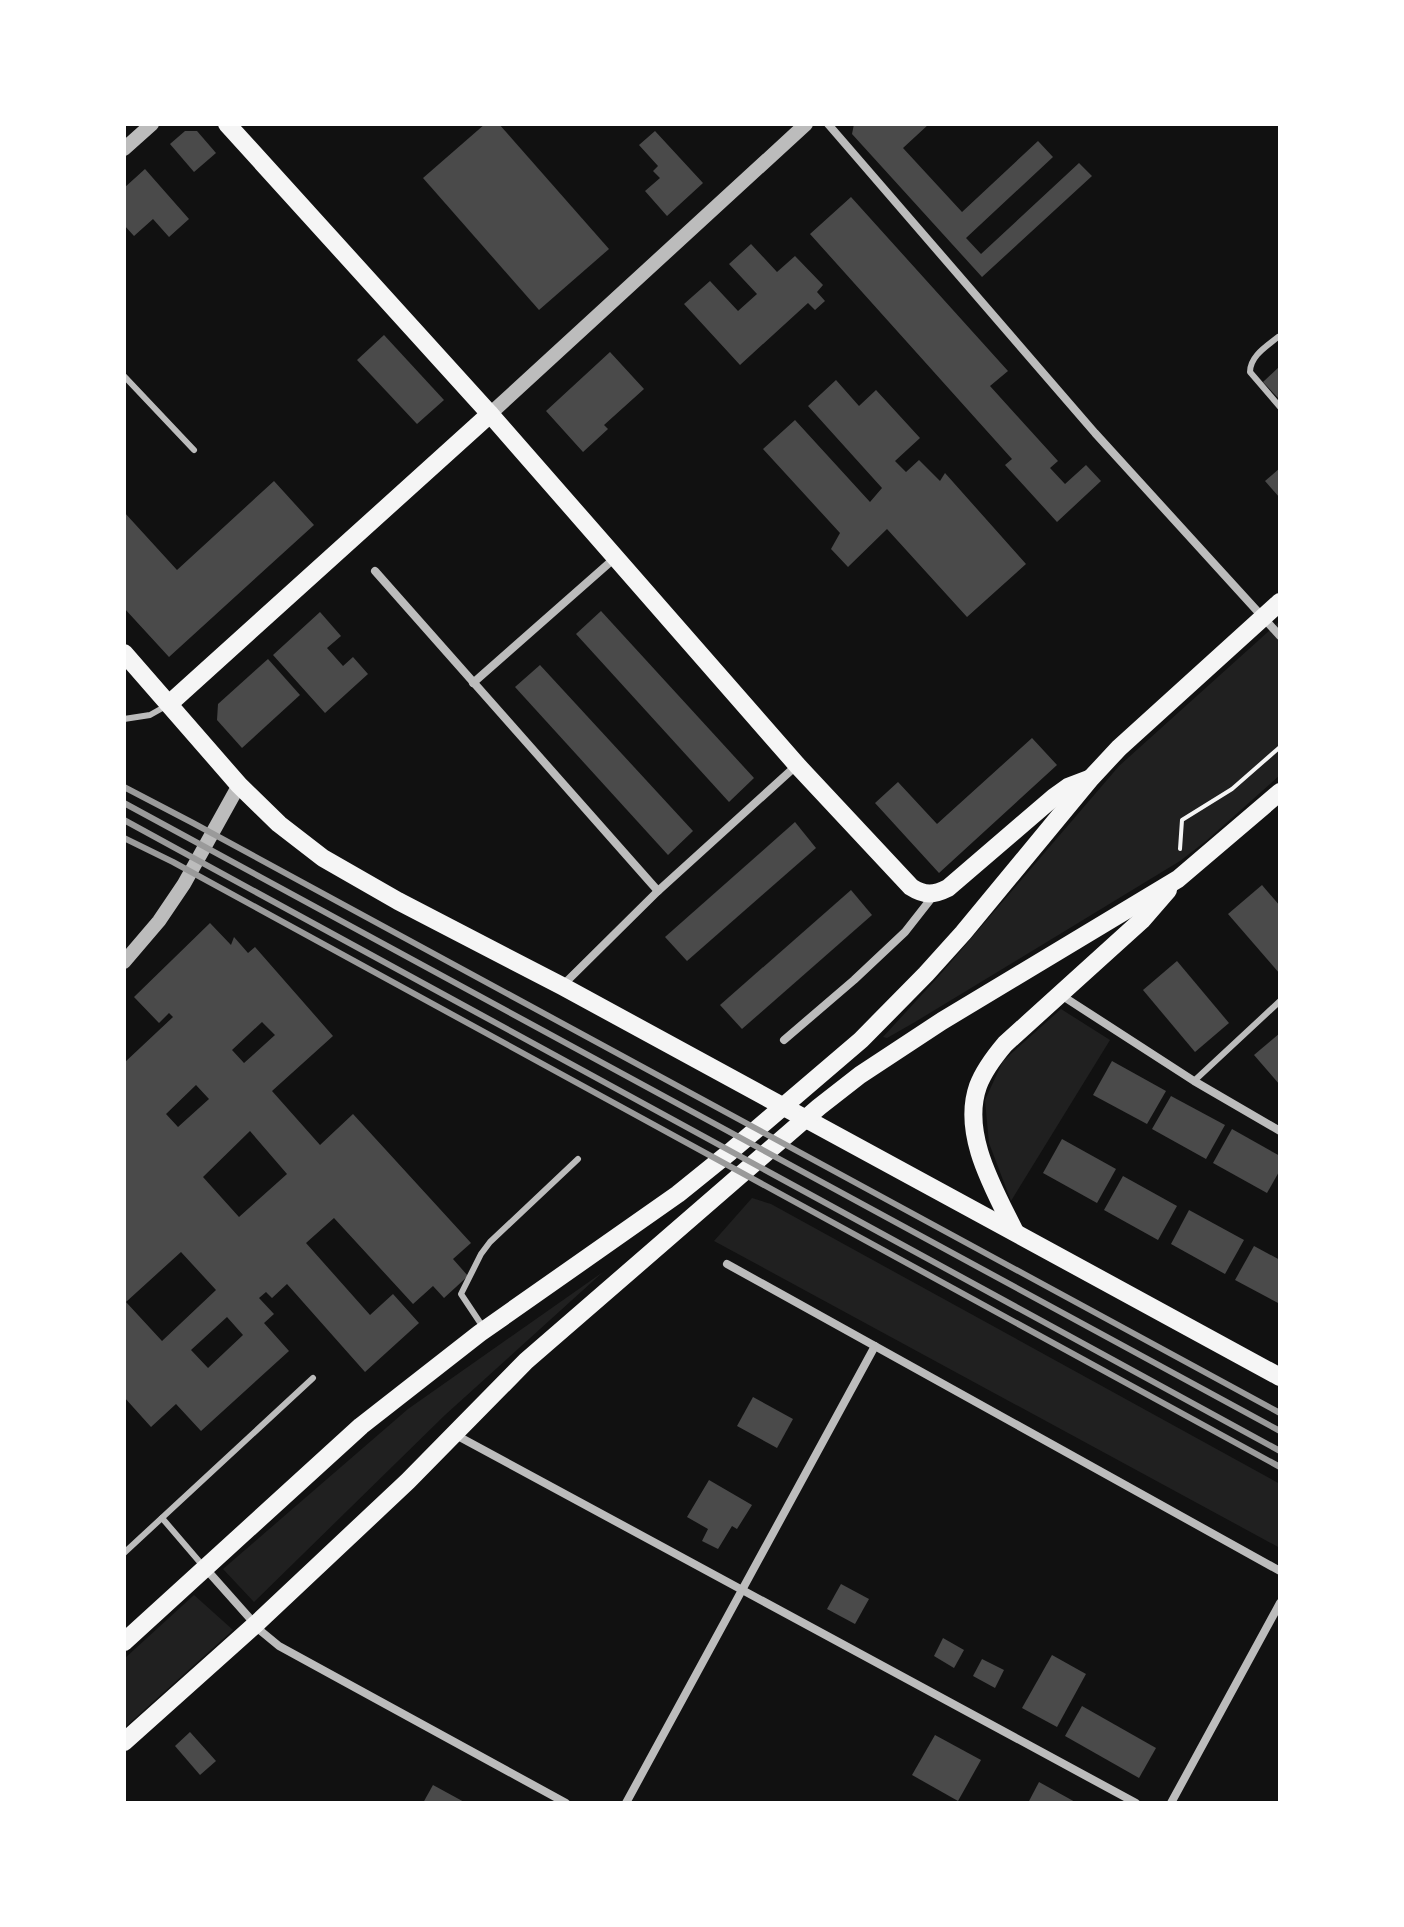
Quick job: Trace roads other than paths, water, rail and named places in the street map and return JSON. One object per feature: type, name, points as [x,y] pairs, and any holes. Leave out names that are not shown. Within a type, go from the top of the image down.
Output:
[{"type":"main road","points":[[227,124],[490,414],[797,765],[911,887],[925,894],[935,894],[954,884],[1068,787],[1091,778]]},
{"type":"main road","points":[[169,704],[490,414]]},
{"type":"main road","points":[[124,1642],[361,1426],[485,1329],[678,1194],[861,1040],[963,933],[1091,778],[1137,731],[1280,602]]},
{"type":"main road","points":[[124,653],[239,785],[279,824],[323,858],[1280,1377]]},
{"type":"main road","points":[[1015,1232],[995,1190],[976,1136],[974,1100],[985,1072],[1000,1050],[1142,920],[1178,879],[1280,792]]},
{"type":"main road","points":[[124,1742],[256,1624],[408,1481],[526,1361],[768,1149],[860,1075],[942,1021],[1178,879]]},
{"type":"street","points":[[124,149],[152,124]]},
{"type":"street","points":[[490,414],[806,124]]},
{"type":"street","points":[[828,124],[1095,433],[1280,636]]},
{"type":"street","points":[[473,683],[616,557]]},
{"type":"street","points":[[375,571],[658,891]]},
{"type":"street","points":[[562,986],[658,891],[797,765]]},
{"type":"street","points":[[124,962],[159,921],[184,884],[239,785]]},
{"type":"street","points":[[784,1040],[905,932],[935,894]]},
{"type":"street","points":[[1061,995],[1194,1081],[1280,1131]]},
{"type":"street","points":[[727,1264],[1280,1571]]},
{"type":"street","points":[[626,1803],[875,1346]]},
{"type":"street","points":[[453,1434],[1136,1803]]},
{"type":"street","points":[[206,1568],[270,1639],[566,1803]]},
{"type":"street","points":[[1171,1803],[1280,1603]]},
{"type":"lane","points":[[1278,337],[1253,360],[1250,372],[1280,407]]},
{"type":"lane","points":[[124,376],[194,450]]},
{"type":"lane","points":[[124,719],[150,715],[169,704]]},
{"type":"lane","points":[[1194,1081],[1280,1001]]},
{"type":"lane","points":[[485,1329],[461,1294],[481,1254],[578,1159]]},
{"type":"lane","points":[[124,1553],[313,1378]]},
{"type":"lane","points":[[162,1518],[206,1568]]},
{"type":"railway","points":[[124,787],[1280,1413]]},
{"type":"railway","points":[[124,803],[1280,1431]]},
{"type":"railway","points":[[124,820],[1280,1451]]},
{"type":"railway","points":[[124,838],[1280,1467]]}]
